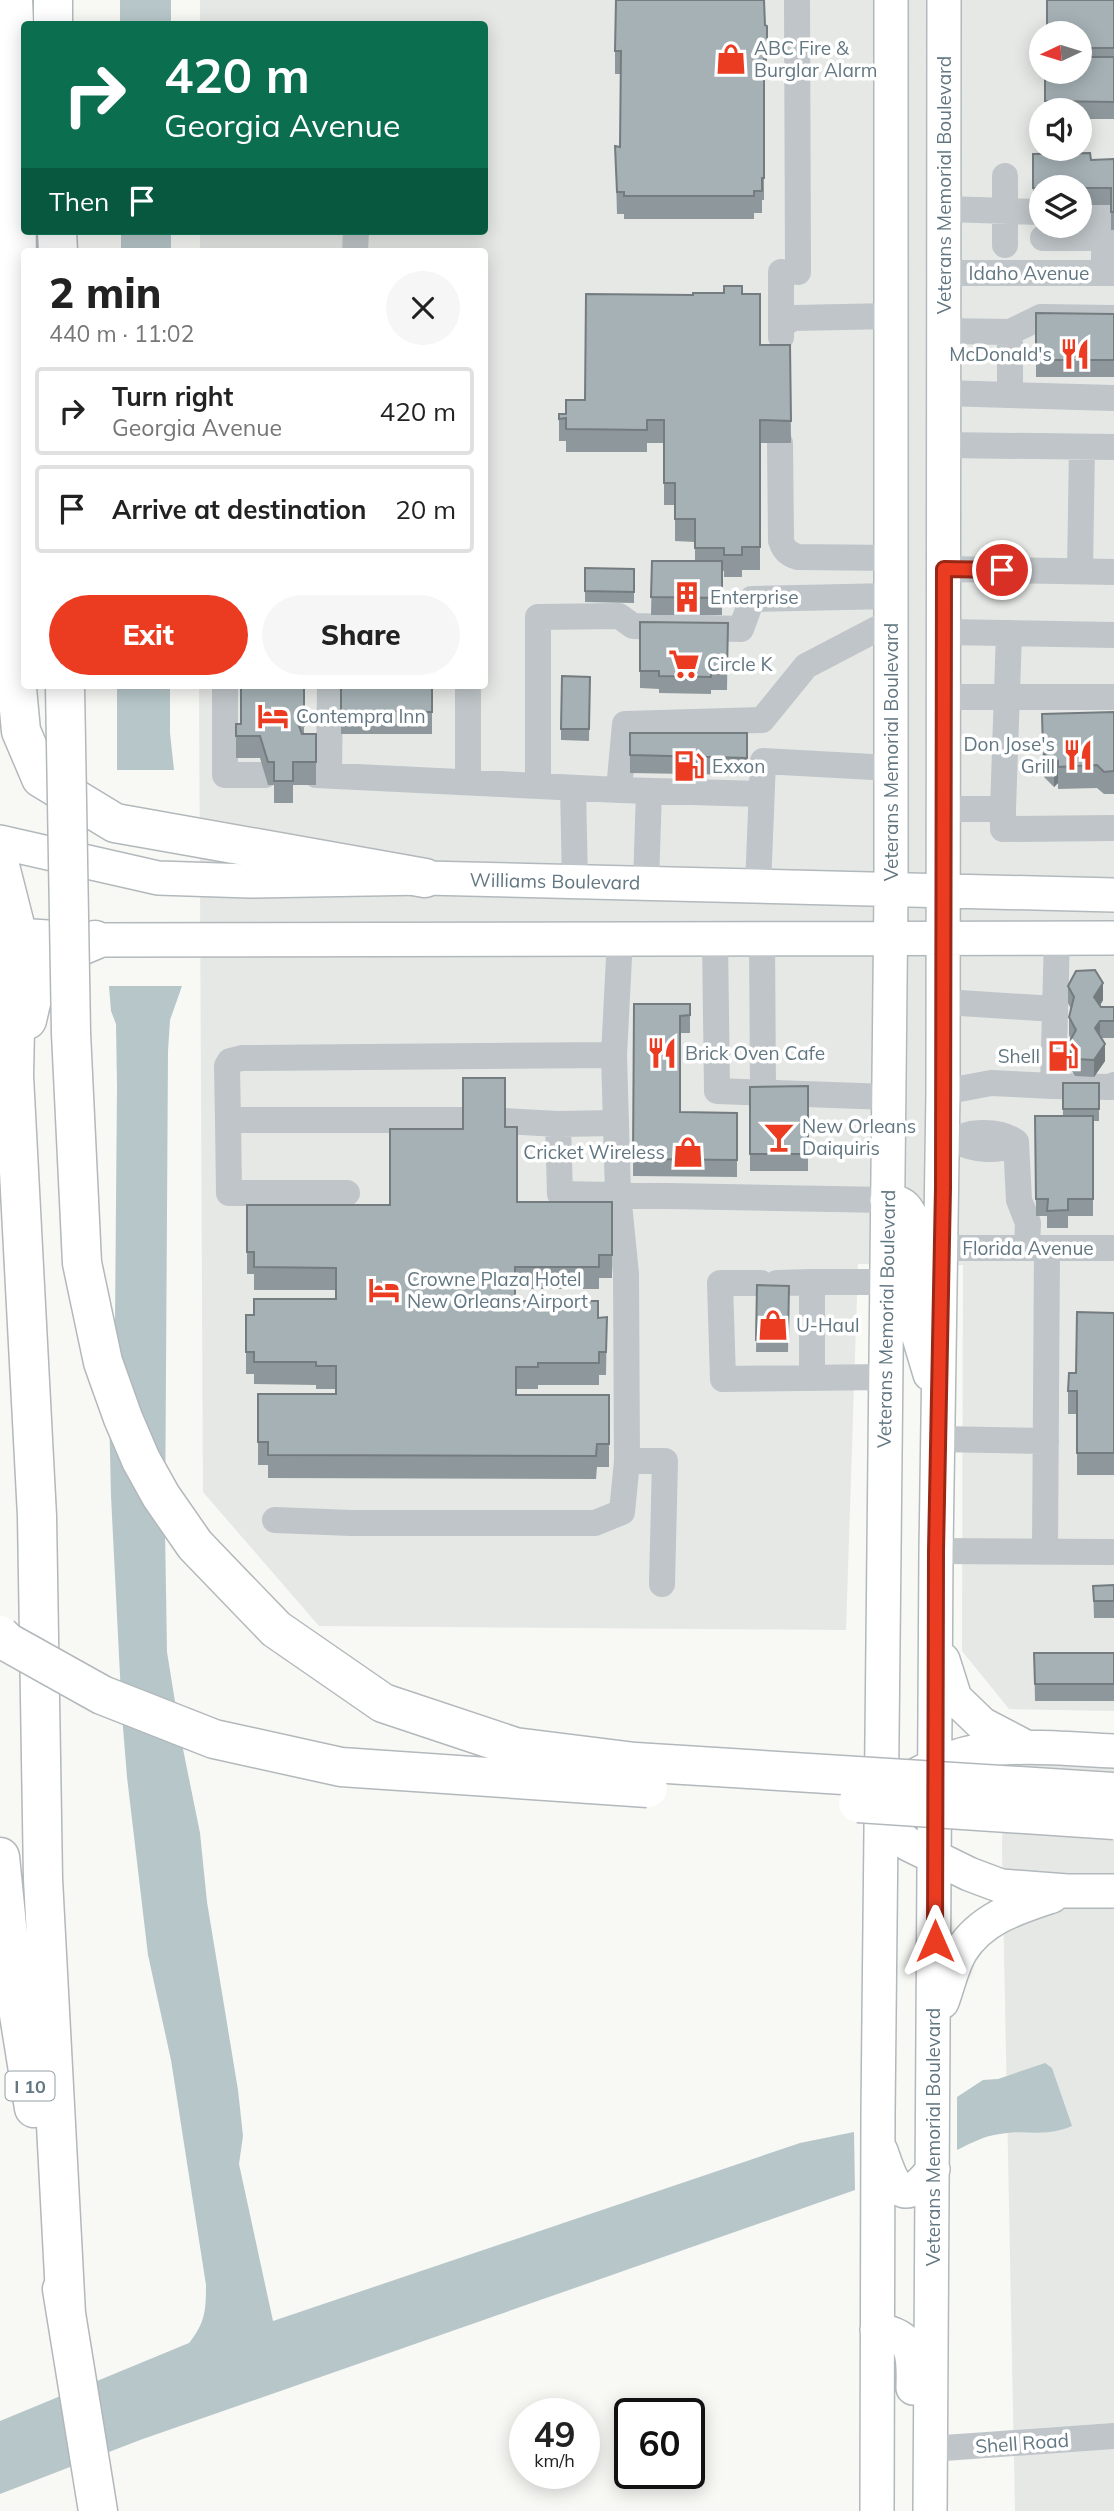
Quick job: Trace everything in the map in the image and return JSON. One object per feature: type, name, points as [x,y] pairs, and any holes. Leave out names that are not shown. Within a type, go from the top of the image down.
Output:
[{"type":"highway","points":[[13,0],[17,95],[16,678],[20,731],[41,778],[115,823],[425,878]]},
{"type":"highway","points":[[52,0],[53,21]]},
{"type":"highway","points":[[65,689],[71,1033],[82,1263],[103,1362],[123,1418],[141,1460],[161,1496],[195,1545],[276,1629],[383,1703],[515,1746],[635,1762],[1114,1791]]},
{"type":"highway","points":[[0,866],[8,933],[37,1516],[43,1879],[66,2314]]},
{"type":"highway","points":[[14,1076],[36,979],[54,957],[95,940]]},
{"type":"highway","points":[[0,1635],[7,1642],[102,1695],[214,1739],[341,1767],[1114,1820]]},
{"type":"highway","name":"I 10","points":[[0,1857],[11,1965],[97,2511]]},
{"type":"main road","name":"Veterans Memorial Boulevard","points":[[877,2511],[878,2143],[891,891],[891,0]]},
{"type":"main road","points":[[927,0],[927,178],[943,273]]},
{"type":"main road","name":"Veterans Memorial Boulevard","points":[[929,2511],[936,1551],[942,1248],[949,1142],[943,1092],[944,0]]},
{"type":"main road","points":[[892,456],[906,485],[916,495],[927,502],[943,505]]},
{"type":"main road","name":"Williams Boulevard","points":[[0,842],[158,877],[250,881],[425,878],[1114,895]]},
{"type":"main road","points":[[8,933],[95,940],[1114,938]]},
{"type":"main road","points":[[887,1200],[902,1203],[912,1219],[912,1314],[939,1403]]},
{"type":"main road","points":[[935,1636],[955,1698],[982,1724],[1026,1747]]},
{"type":"main road","points":[[1114,1751],[1026,1747],[972,1752],[935,1765],[881,1807],[908,1844],[1001,1886],[1114,1891]]},
{"type":"main road","points":[[934,2024],[961,1952],[986,1923],[1011,1909],[1067,1891]]},
{"type":"main road","points":[[878,2143],[891,2181],[898,2188],[908,2191],[917,2187],[933,2169]]},
{"type":"main road","points":[[877,2330],[896,2334],[908,2343],[912,2351],[914,2369],[911,2446],[929,2511]]},
{"type":"street","points":[[780,367],[781,326],[789,272],[797,0]]},
{"type":"street","points":[[1005,176],[1029,203]]},
{"type":"street","points":[[943,209],[1029,221]]},
{"type":"street","points":[[1092,214],[1104,215],[1109,273]]},
{"type":"street","points":[[1005,245],[1029,233]]},
{"type":"street","points":[[1052,238],[1066,273]]},
{"type":"street","name":"Idaho Avenue","points":[[943,273],[1109,273]]},
{"type":"street","points":[[781,326],[793,318],[892,316]]},
{"type":"street","points":[[943,331],[1010,332],[1041,317],[1114,318]]},
{"type":"street","points":[[1041,317],[1053,326],[1114,327]]},
{"type":"street","points":[[1010,332],[1010,395]]},
{"type":"street","points":[[1040,396],[1051,387],[1114,387]]},
{"type":"street","points":[[943,393],[1114,398]]},
{"type":"street","points":[[780,443],[780,531],[783,548],[790,555],[798,557],[892,558]]},
{"type":"street","points":[[943,445],[1114,447]]},
{"type":"street","points":[[1080,571],[1082,447]]},
{"type":"street","points":[[944,569],[1114,572]]},
{"type":"street","points":[[538,786],[538,617],[619,616],[633,626],[741,629],[752,599],[892,608]]},
{"type":"street","points":[[758,887],[762,720],[806,666],[892,608]]},
{"type":"street","points":[[944,632],[1114,635]]},
{"type":"street","points":[[1009,633],[1003,829],[1114,828]]},
{"type":"street","points":[[225,689],[225,775],[265,775]]},
{"type":"street","points":[[330,689],[322,775],[618,790],[761,794]]},
{"type":"street","points":[[468,689],[468,782]]},
{"type":"street","points":[[944,697],[1114,697]]},
{"type":"street","points":[[618,790],[625,724],[762,720]]},
{"type":"street","points":[[763,761],[891,768]]},
{"type":"street","points":[[573,788],[575,882]]},
{"type":"street","points":[[646,883],[649,791]]},
{"type":"street","points":[[944,809],[1003,809]]},
{"type":"street","points":[[1053,1086],[1057,937]]},
{"type":"street","points":[[275,1520],[595,1523],[622,1512],[627,1461],[626,1274],[618,1194],[614,1055],[620,938]]},
{"type":"street","points":[[715,938],[718,1091],[888,1097]]},
{"type":"street","points":[[762,938],[763,1093]]},
{"type":"street","points":[[943,1002],[1055,1009]]},
{"type":"street","points":[[347,1193],[229,1193],[227,1066],[230,1061],[242,1058],[614,1055]]},
{"type":"street","points":[[943,1092],[991,1083],[1114,1085]]},
{"type":"street","points":[[228,1120],[463,1120]]},
{"type":"street","points":[[505,1121],[615,1123]]},
{"type":"street","points":[[558,1124],[560,1194],[887,1200]]},
{"type":"street","points":[[949,1142],[967,1148],[1006,1149],[1016,1142],[1018,1199],[1037,1248],[1046,1441],[1045,1552]]},
{"type":"street","name":"Florida Avenue","points":[[942,1248],[1114,1248]]},
{"type":"street","points":[[812,1282],[812,1378]]},
{"type":"street","points":[[885,1377],[723,1379],[720,1283],[887,1282]]},
{"type":"street","points":[[938,1439],[1046,1441]]},
{"type":"street","points":[[627,1461],[665,1461],[662,1584]]},
{"type":"street","points":[[936,1551],[1114,1552]]},
{"type":"street","name":"Shell Road","points":[[930,2449],[1114,2437]]},
{"type":"shaded area","points":[[120,0],[171,0],[171,21],[120,21]]},
{"type":"shaded area","points":[[200,0],[1114,0],[1114,1711],[1009,1709],[962,1651],[963,1265],[858,1264],[846,1630],[319,1626],[203,1492],[199,689],[488,689],[488,248],[200,248],[200,235],[488,235],[488,21],[200,21]]},
{"type":"shaded area","points":[[121,235],[171,235],[171,248],[121,248]]},
{"type":"shaded area","points":[[117,689],[170,689],[170,733],[174,770],[117,770]]},
{"type":"shaded area","points":[[109,986],[182,986],[170,1020],[168,1051],[165,1530],[167,1652],[200,1833],[207,1902],[238,2090],[243,2136],[239,2164],[273,2321],[800,2143],[854,2132],[855,2190],[140,2440],[0,2494],[0,2421],[189,2343],[204,2316],[206,2302],[206,2285],[171,2060],[148,1955],[122,1715],[109,1409],[115,1324],[117,1086],[116,1024],[111,1011]]},
{"type":"shaded area","points":[[1004,1763],[1114,1768],[1114,2511],[1015,2511],[1002,1850]]},
{"type":"shaded area","points":[[1045,2063],[1052,2068],[1072,2126],[1052,2132],[994,2135],[957,2150],[957,2097],[983,2080],[998,2079]]},
{"type":"building","points":[[616,0],[764,0],[767,42],[764,44],[762,191],[754,191],[754,196],[624,196],[624,192],[617,192],[615,146],[620,147],[621,51],[615,51]]},
{"type":"building","points":[[1047,0],[1114,0],[1114,48],[1092,48],[1092,21],[1047,21]]},
{"type":"building","points":[[1092,57],[1114,57],[1114,102],[1092,102],[1092,98],[1045,98],[1045,84],[1092,84]]},
{"type":"building","points":[[1114,159],[1114,212],[1111,212],[1111,188],[1092,188],[1092,175],[1033,175],[1033,161]]},
{"type":"building","points":[[724,286],[742,286],[742,294],[760,294],[760,345],[790,345],[791,421],[760,420],[760,547],[742,547],[742,555],[724,555],[724,548],[695,548],[695,519],[675,519],[675,483],[664,483],[664,420],[647,420],[647,430],[566,429],[566,418],[559,419],[559,414],[566,414],[566,400],[585,400],[586,294],[693,295],[724,293]]},
{"type":"building","name":"McDonald's","points":[[1036,313],[1114,314],[1114,360],[1036,360]]},
{"type":"building","points":[[652,561],[722,561],[722,598],[651,597]]},
{"type":"building","points":[[585,568],[634,569],[634,592],[585,591]]},
{"type":"building","name":"Circle K","points":[[640,622],[728,623],[727,673],[711,672],[711,677],[659,676],[659,671],[640,671]]},
{"type":"building","points":[[562,676],[590,677],[589,729],[561,729]]},
{"type":"building","name":"Contempra Inn","points":[[241,689],[304,689],[304,726],[299,726],[302,734],[316,734],[316,762],[293,762],[293,781],[274,781],[274,762],[268,762],[260,736],[236,736],[236,724],[241,724]]},
{"type":"building","points":[[341,689],[432,689],[432,712],[341,711]]},
{"type":"building","points":[[1114,712],[1114,771],[1104,772],[1097,765],[1058,767],[1058,761],[1054,764],[1044,755],[1048,751],[1043,750],[1042,714]]},
{"type":"building","points":[[630,733],[747,733],[747,758],[630,755]]},
{"type":"building","points":[[1095,970],[1103,983],[1094,997],[1101,1007],[1114,1007],[1114,1021],[1100,1021],[1095,1028],[1105,1044],[1094,1060],[1075,1059],[1067,1046],[1076,1030],[1069,1017],[1074,997],[1068,986],[1076,971]]},
{"type":"building","points":[[634,1004],[690,1004],[690,1015],[680,1016],[680,1112],[737,1113],[737,1160],[633,1159]]},
{"type":"building","name":"Crowne Plaza Hotel New Orleans Airport","points":[[463,1078],[505,1078],[505,1127],[517,1127],[517,1202],[612,1202],[612,1255],[599,1255],[599,1267],[515,1267],[515,1301],[598,1301],[598,1318],[607,1317],[606,1352],[599,1352],[599,1363],[538,1363],[538,1367],[516,1367],[516,1395],[609,1395],[609,1444],[597,1444],[596,1456],[268,1455],[268,1442],[258,1442],[258,1394],[336,1394],[336,1366],[316,1366],[316,1362],[254,1362],[254,1352],[246,1352],[246,1315],[254,1315],[254,1299],[336,1299],[336,1268],[254,1267],[254,1252],[247,1252],[247,1205],[390,1205],[390,1129],[463,1129]]},
{"type":"building","points":[[1063,1083],[1099,1083],[1099,1109],[1063,1109]]},
{"type":"building","name":"New Orleans Daiquiris","points":[[808,1086],[808,1154],[750,1154],[750,1087]]},
{"type":"building","points":[[1035,1116],[1093,1116],[1093,1199],[1068,1199],[1068,1210],[1047,1211],[1048,1199],[1036,1199]]},
{"type":"building","name":"U-Haul","points":[[757,1285],[789,1286],[788,1341],[756,1340]]},
{"type":"building","points":[[1077,1312],[1114,1313],[1114,1453],[1077,1453],[1077,1391],[1068,1391],[1069,1373],[1076,1373]]},
{"type":"building","points":[[1114,1585],[1114,1601],[1094,1601],[1093,1586]]},
{"type":"building","points":[[1034,1653],[1114,1653],[1114,1684],[1035,1684]]},
{"type":"place","name":"ABC Fire & Burglar Alarm","points":[[731,59]]},
{"type":"place","name":"McDonald's","points":[[1075,354]]},
{"type":"place","name":"Enterprise","points":[[687,597]]},
{"type":"place","name":"Circle K","points":[[684,664]]},
{"type":"place","name":"Contempra Inn","points":[[273,716]]},
{"type":"place","name":"Don Jose's Grill","points":[[1078,755]]},
{"type":"place","name":"Exxon","points":[[689,766]]},
{"type":"place","name":"Brick Oven Cafe","points":[[662,1053]]},
{"type":"place","name":"Shell","points":[[1063,1056]]},
{"type":"place","name":"New Orleans Daiquiris","points":[[779,1137]]},
{"type":"place","name":"Cricket Wireless","points":[[688,1152]]},
{"type":"place","name":"Crowne Plaza Hotel New Orleans Airport","points":[[384,1290]]},
{"type":"place","name":"U-Haul","points":[[773,1325]]},
{"type":"route","points":[[935,1941],[936,1551],[943,1188],[944,569],[1002,570]]}]
